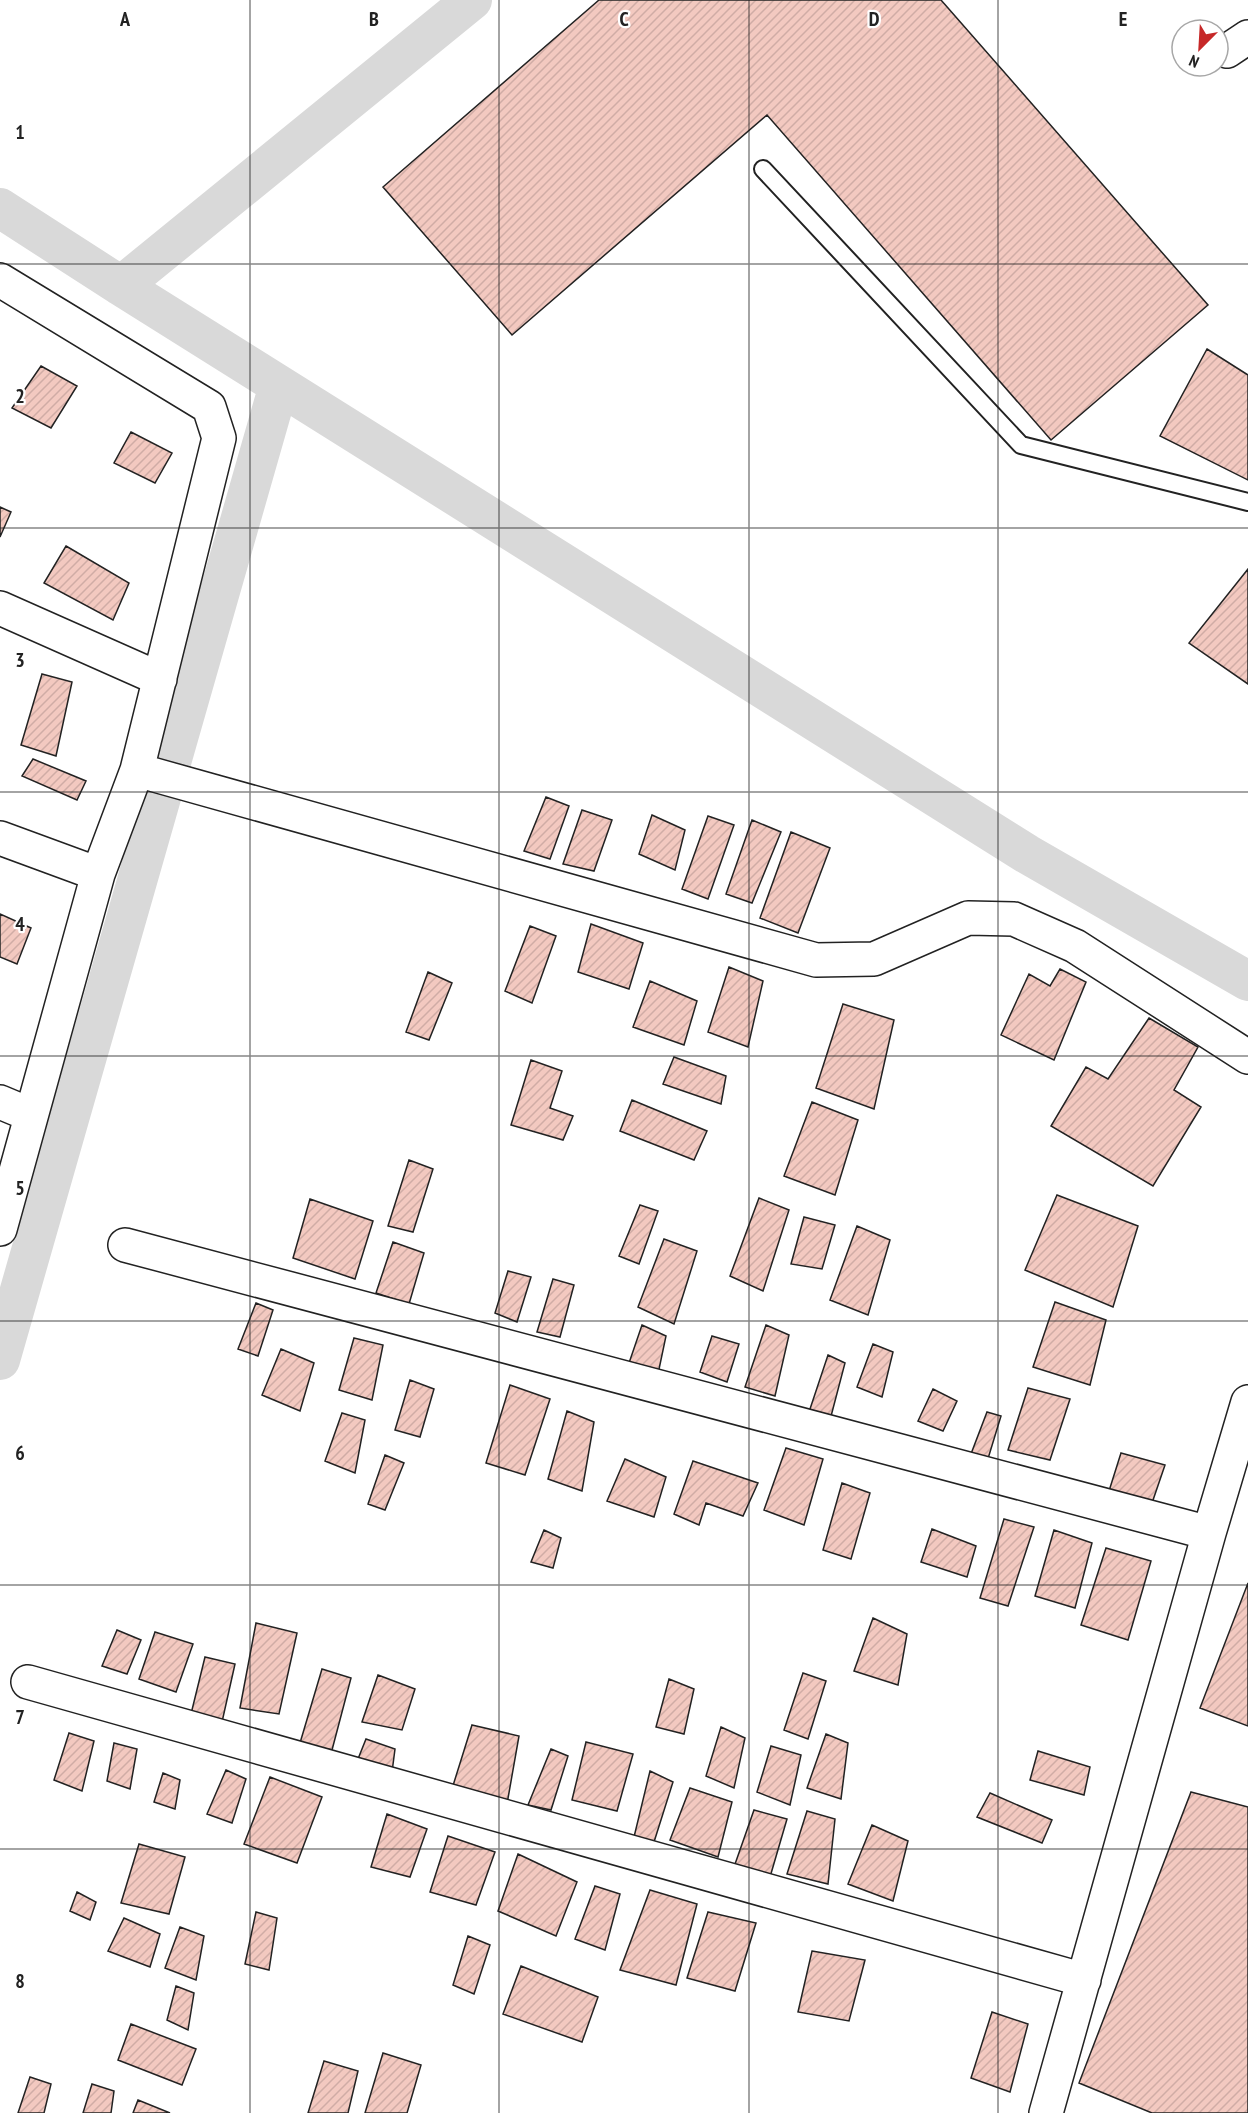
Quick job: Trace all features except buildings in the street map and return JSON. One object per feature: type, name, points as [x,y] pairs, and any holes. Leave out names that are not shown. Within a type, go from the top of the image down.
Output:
[{"type":"street","points":[[0,280],[209,406],[219,438],[160,679],[143,772],[99,874],[0,1229]]},
{"type":"street","points":[[0,608],[160,679]]},
{"type":"street","points":[[143,772],[816,960],[874,959],[968,918],[1014,919],[1075,946],[1248,1057]]},
{"type":"street","points":[[0,838],[99,874]]},
{"type":"street","points":[[0,1102],[30,1115]]},
{"type":"street","points":[[125,1245],[1209,1533]]},
{"type":"street","points":[[1046,2113],[1248,1402]]},
{"type":"street","points":[[28,1682],[1084,1980]]},
{"type":"lane","points":[[763,169],[1021,446],[1248,502]]},
{"type":"waterway","points":[[121,286],[472,0]]},
{"type":"waterway","points":[[0,208],[1027,854],[1248,981]]},
{"type":"waterway","points":[[0,1360],[279,385]]}]
